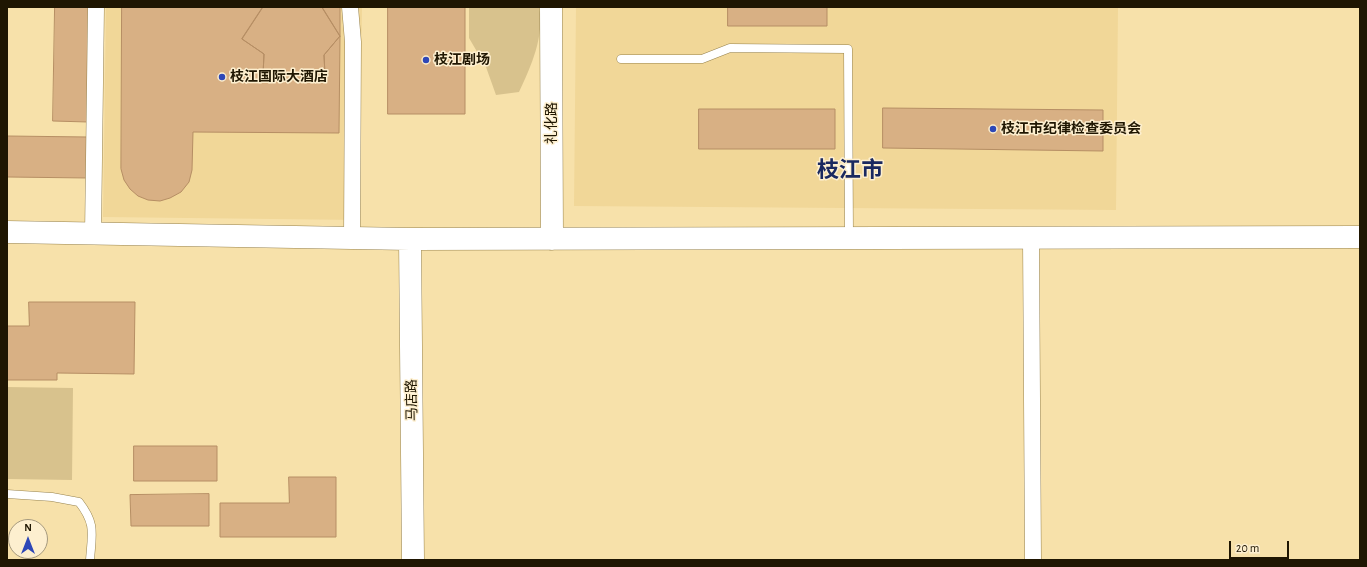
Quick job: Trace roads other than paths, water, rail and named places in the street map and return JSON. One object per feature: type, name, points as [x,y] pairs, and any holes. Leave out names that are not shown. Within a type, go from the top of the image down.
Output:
[{"type":"street","points":[[93,234],[96,7]]},
{"type":"street","points":[[350,7],[353,42],[352,238]]},
{"type":"street","name":"礼化路","points":[[551,7],[552,239]]},
{"type":"street","points":[[7,232],[410,239],[1360,237]]},
{"type":"street","points":[[1030,238],[1033,560]]},
{"type":"street","name":"马店路","points":[[410,239],[413,560]]},
{"type":"lane","points":[[621,59],[702,59],[730,48],[848,49],[850,238]]},
{"type":"lane","points":[[7,494],[52,497],[79,502],[88,514],[92,525],[90,560]]},
{"type":"place","name":"枝江剧场","points":[[426,60]]},
{"type":"place","name":"枝江国际大酒店","points":[[222,77]]},
{"type":"place","name":"枝江市纪律检查委员会","points":[[993,129]]},
{"type":"district","name":"枝江市","points":[[850,170]]}]
